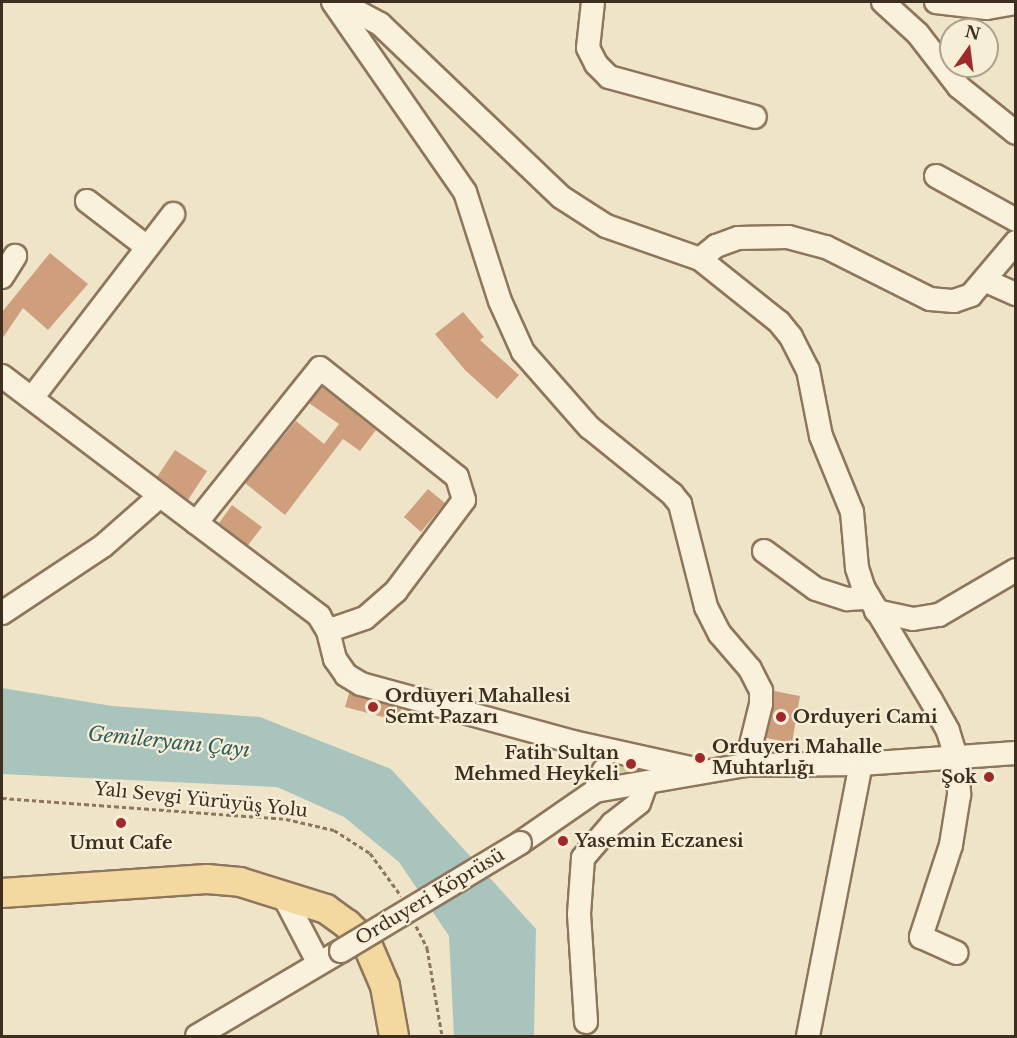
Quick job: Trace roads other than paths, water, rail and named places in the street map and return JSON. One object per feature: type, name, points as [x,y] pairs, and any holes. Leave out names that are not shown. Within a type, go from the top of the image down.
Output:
[{"type":"main road","points":[[2,893],[207,879],[240,882],[326,909],[347,924],[367,944],[385,986],[394,1036]]},
{"type":"street","points":[[333,2],[465,192],[500,301],[524,352],[589,427],[672,494],[680,504],[706,607],[720,634],[750,669],[761,691],[761,704],[746,765]]},
{"type":"street","points":[[339,2],[380,24],[561,197],[606,226],[700,259],[779,322],[801,352],[810,378],[821,436],[852,512],[857,568],[872,605],[948,731],[956,757],[959,795],[951,845],[921,938],[957,953]]},
{"type":"street","points":[[593,2],[588,48],[596,64],[609,77],[630,86],[755,117]]},
{"type":"street","points":[[883,2],[918,34],[959,87],[1016,133]]},
{"type":"street","points":[[936,2],[979,8],[1016,3]]},
{"type":"street","points":[[936,176],[1016,220]]},
{"type":"street","points":[[87,201],[147,247]]},
{"type":"street","points":[[32,398],[173,213]]},
{"type":"street","points":[[700,259],[726,242],[770,235],[826,247],[930,299],[964,298],[984,280],[1016,242]]},
{"type":"street","points":[[2,277],[15,256]]},
{"type":"street","points":[[984,280],[1016,294]]},
{"type":"street","points":[[196,523],[320,368],[457,477],[464,500],[396,591],[365,618],[328,631]]},
{"type":"street","points":[[2,376],[319,616],[328,631],[335,659],[346,675],[362,684],[573,742],[704,771]]},
{"type":"street","points":[[2,613],[103,546],[160,496]]},
{"type":"street","points":[[764,550],[816,589],[913,619],[939,615],[1016,570]]},
{"type":"street","points":[[573,742],[591,750],[608,777],[637,785]]},
{"type":"street","points":[[594,791],[746,765],[861,764],[1016,753]]},
{"type":"street","points":[[808,1036],[861,764]]},
{"type":"street","points":[[594,791],[603,779],[604,770]]},
{"type":"street","points":[[585,1022],[579,914],[583,858],[612,824],[639,803],[637,785]]},
{"type":"street","name":"Orduyeri Köprüsü","points":[[197,1036],[520,843],[594,791]]},
{"type":"street","points":[[282,895],[318,962]]},
{"type":"water","name":"Gemileryanı Çayı","points":[[2,688],[112,706],[260,717],[391,769],[536,929],[534,1036],[454,1036],[449,936],[399,862],[344,817],[277,787],[2,774]]},
{"type":"place","name":"Orduyeri Mahallesi Semt Pazarı","points":[[373,707]]},
{"type":"place","name":"Orduyeri Cami","points":[[781,717]]},
{"type":"place","name":"Orduyeri Mahalle Muhtarlığı","points":[[700,758]]},
{"type":"place","name":"Fatih Sultan Mehmed Heykeli","points":[[631,764]]},
{"type":"place","name":"Şok","points":[[989,777]]},
{"type":"place","name":"Umut Cafe","points":[[121,823]]},
{"type":"place","name":"Yasemin Eczanesi","points":[[563,841]]}]
